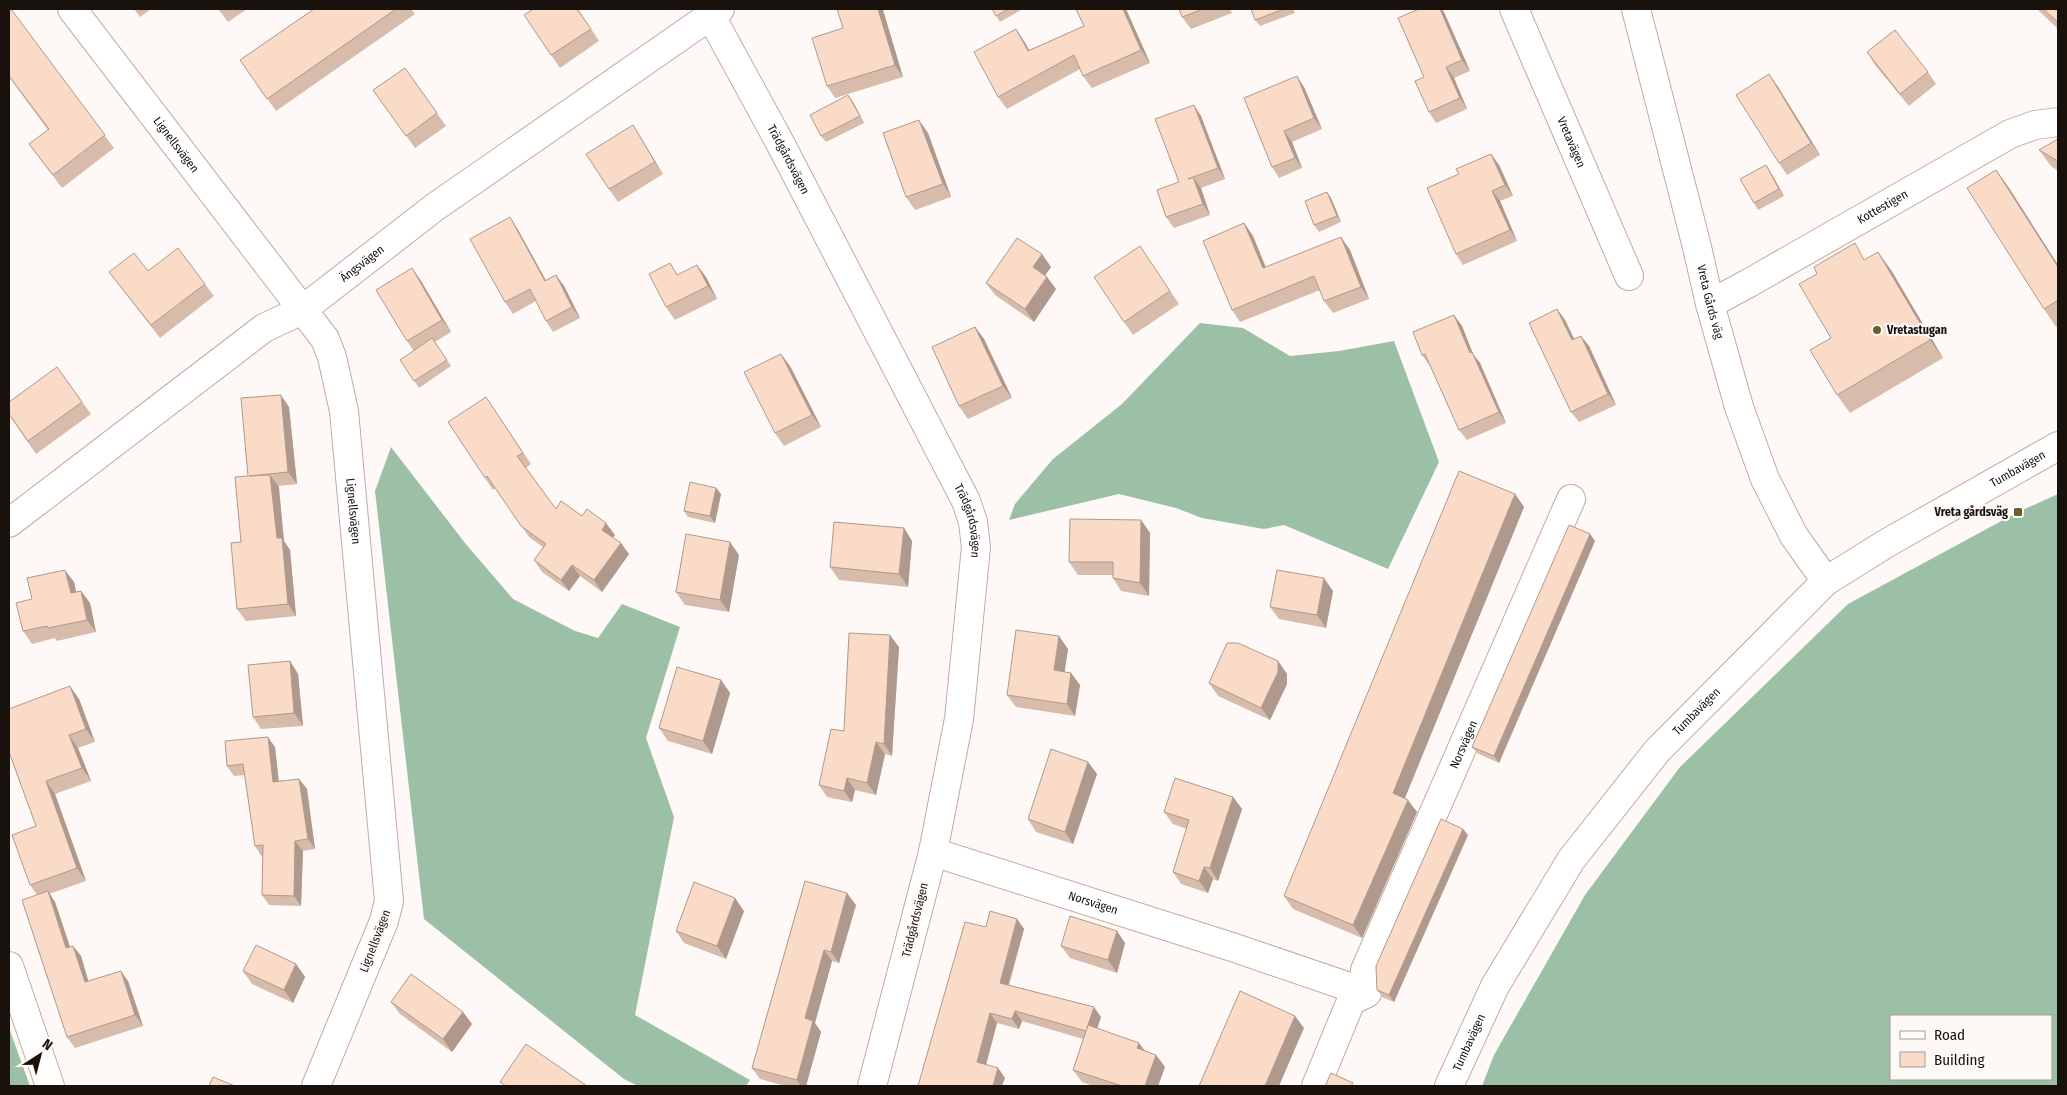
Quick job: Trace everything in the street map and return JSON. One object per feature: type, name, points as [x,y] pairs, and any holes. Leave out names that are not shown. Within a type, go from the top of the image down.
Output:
[{"type":"street","name":"Lignellsvägen","points":[[72,9],[325,339],[332,357],[344,411],[389,901],[384,921],[316,1086]]},
{"type":"street","name":"Vretavägen","points":[[1514,9],[1629,276]]},
{"type":"street","name":"Vreta Gårds väg","points":[[1636,9],[1695,238],[1710,304],[1739,407],[1766,479],[1794,536],[1826,580]]},
{"type":"street","name":"Ängsvägen","points":[[9,523],[264,328],[302,310],[435,207],[712,11]]},
{"type":"street","name":"Trädgårdsvägen","points":[[712,11],[966,501],[973,522],[976,547],[959,719],[933,852],[872,1086]]},
{"type":"street","name":"Kottestigen","points":[[1710,304],[2010,134],[2035,125],[2058,122]]},
{"type":"street","name":"Tumbavägen","points":[[1449,1086],[1495,986],[1571,860],[1657,752],[1826,580],[1887,543],[2058,446]]},
{"type":"street","name":"Norsvägen","points":[[933,852],[1367,993],[1365,970],[1571,499]]},
{"type":"street","points":[[9,966],[50,1086]]},
{"type":"street","points":[[1316,1086],[1351,1001],[1367,993]]},
{"type":"green space","points":[[1200,323],[1243,328],[1290,356],[1339,351],[1394,341],[1439,462],[1388,569],[1284,525],[1264,529],[1202,518],[1176,508],[1119,494],[1009,520],[1015,504],[1053,459],[1122,404]]},
{"type":"green space","points":[[391,447],[465,543],[513,599],[575,631],[598,638],[622,604],[680,627],[646,738],[674,817],[635,1015],[750,1080],[746,1086],[638,1086],[624,1079],[424,919],[375,491]]},
{"type":"green space","points":[[2058,494],[2058,1086],[1482,1086],[1494,1055],[1585,895],[1680,767],[1848,604],[2018,512]]},
{"type":"green space","points":[[9,1028],[30,1086],[9,1086]]},
{"type":"building","points":[[9,9],[11,9],[105,135],[53,175],[29,144],[49,129],[9,76]]},
{"type":"building","points":[[314,9],[396,9],[267,99],[240,60]]},
{"type":"building","points":[[533,9],[577,9],[591,29],[551,55],[524,15]]},
{"type":"building","points":[[837,9],[878,9],[895,65],[827,86],[812,38],[843,28]]},
{"type":"building","points":[[992,9],[1008,9],[996,16]]},
{"type":"building","points":[[1076,9],[1123,9],[1141,50],[1083,76],[1074,55],[998,97],[974,52],[1016,29],[1028,51],[1084,26]]},
{"type":"building","points":[[1179,9],[1203,9],[1182,17]]},
{"type":"building","points":[[1251,9],[1284,9],[1255,20]]},
{"type":"building","points":[[1419,9],[1440,9],[1462,60],[1446,67],[1460,98],[1429,112],[1415,81],[1424,77],[1398,18]]},
{"type":"building","points":[[2043,9],[2058,9],[2058,22]]},
{"type":"building","points":[[1895,30],[1928,72],[1900,94],[1867,52]]},
{"type":"building","points":[[405,68],[437,113],[406,136],[373,90]]},
{"type":"building","points":[[1769,74],[1811,143],[1779,163],[1736,95]]},
{"type":"building","points":[[1297,76],[1314,118],[1284,131],[1295,158],[1272,167],[1244,98]]},
{"type":"building","points":[[848,95],[860,116],[821,136],[810,115]]},
{"type":"building","points":[[1194,105],[1218,168],[1193,177],[1203,204],[1166,217],[1157,190],[1179,182],[1155,119]]},
{"type":"building","points":[[919,120],[943,184],[906,197],[883,133]]},
{"type":"building","points":[[633,125],[655,162],[609,189],[586,154]]},
{"type":"building","points":[[2058,139],[2058,161],[2039,150]]},
{"type":"building","points":[[1491,154],[1505,185],[1492,191],[1510,230],[1456,254],[1427,188],[1459,174],[1456,169]]},
{"type":"building","points":[[1766,165],[1779,189],[1754,203],[1740,179]]},
{"type":"building","points":[[1996,170],[2058,267],[2058,300],[2044,309],[1967,188]]},
{"type":"building","points":[[1327,192],[1337,216],[1314,225],[1305,201]]},
{"type":"building","points":[[510,217],[545,281],[556,275],[572,307],[546,321],[530,289],[505,302],[470,239]]},
{"type":"building","points":[[1244,223],[1263,268],[1341,237],[1361,287],[1324,301],[1314,276],[1232,310],[1203,241]]},
{"type":"building","points":[[1017,238],[1042,254],[1033,267],[1047,277],[1025,309],[986,283]]},
{"type":"building","name":"Vretastugan","points":[[1855,243],[1864,260],[1878,252],[1930,340],[1837,395],[1810,350],[1831,338],[1799,284],[1817,274],[1814,267]]},
{"type":"building","points":[[1140,246],[1170,291],[1124,322],[1094,277]]},
{"type":"building","points":[[178,248],[205,284],[151,325],[109,272],[134,253],[148,271]]},
{"type":"building","points":[[670,263],[677,275],[697,265],[708,286],[666,307],[649,274]]},
{"type":"building","points":[[412,268],[442,320],[407,341],[376,290]]},
{"type":"building","points":[[1557,309],[1572,340],[1581,336],[1608,394],[1571,412],[1529,323]]},
{"type":"building","points":[[1454,315],[1499,412],[1459,430],[1425,354],[1422,355],[1413,332]]},
{"type":"building","points":[[975,327],[1003,386],[959,406],[932,347]]},
{"type":"building","points":[[432,338],[447,360],[414,381],[400,360]]},
{"type":"building","points":[[781,354],[812,415],[775,433],[744,372]]},
{"type":"building","points":[[57,367],[82,402],[28,441],[9,414],[9,402]]},
{"type":"building","points":[[281,395],[288,472],[249,476],[270,475],[277,538],[282,538],[288,604],[237,609],[231,543],[241,542],[235,477],[248,476],[241,398]]},
{"type":"building","points":[[486,397],[523,453],[517,456],[556,509],[561,501],[582,516],[587,509],[606,523],[602,530],[621,543],[594,580],[572,565],[561,580],[534,560],[546,544],[521,526],[487,476],[485,478],[448,422]]},
{"type":"building","points":[[1459,471],[1515,494],[1393,793],[1408,800],[1353,925],[1284,896]]},
{"type":"building","points":[[690,482],[716,488],[710,516],[684,511]]},
{"type":"building","points":[[1070,519],[1141,520],[1140,583],[1113,578],[1113,562],[1069,562]]},
{"type":"building","points":[[834,522],[904,528],[899,574],[830,567]]},
{"type":"building","points":[[1569,525],[1590,534],[1494,756],[1472,747]]},
{"type":"building","points":[[686,534],[730,542],[720,600],[676,592]]},
{"type":"building","points":[[65,570],[71,593],[81,591],[87,620],[23,631],[16,603],[32,599],[27,578]]},
{"type":"building","points":[[1277,570],[1324,578],[1317,615],[1270,607]]},
{"type":"building","points":[[1016,630],[1059,636],[1054,670],[1071,673],[1067,704],[1007,695]]},
{"type":"building","points":[[849,633],[890,635],[884,744],[876,742],[867,783],[847,778],[844,791],[819,785],[831,729],[844,731]]},
{"type":"building","points":[[1227,643],[1238,643],[1278,661],[1278,672],[1261,708],[1209,683]]},
{"type":"building","points":[[290,661],[294,713],[253,717],[248,665]]},
{"type":"building","points":[[677,667],[721,680],[703,741],[659,728]]},
{"type":"building","points":[[70,686],[86,729],[69,735],[82,768],[46,781],[77,868],[30,885],[12,835],[36,826],[9,752],[9,709]]},
{"type":"building","points":[[268,737],[273,782],[299,779],[308,839],[295,841],[294,896],[262,895],[263,845],[255,846],[243,764],[227,766],[225,741]]},
{"type":"building","points":[[1051,749],[1088,762],[1065,832],[1028,819]]},
{"type":"building","points":[[1175,778],[1233,797],[1210,868],[1204,867],[1199,881],[1173,872],[1189,820],[1164,812]]},
{"type":"building","points":[[1441,819],[1463,829],[1389,995],[1377,990],[1376,966]]},
{"type":"building","points":[[805,881],[847,893],[831,952],[824,950],[805,1018],[813,1021],[797,1080],[752,1068]]},
{"type":"building","points":[[694,882],[735,898],[717,946],[676,931]]},
{"type":"building","points":[[48,891],[66,948],[73,946],[85,982],[121,971],[135,1015],[67,1037],[22,900]]},
{"type":"building","points":[[990,911],[1017,919],[1000,983],[1094,1007],[1086,1031],[1015,1011],[1012,1019],[990,1013],[977,1062],[998,1068],[993,1086],[918,1086],[965,922],[986,927]]},
{"type":"building","points":[[1070,916],[1117,931],[1108,960],[1061,946]]},
{"type":"building","points":[[256,945],[296,964],[284,990],[243,971]]},
{"type":"building","points":[[411,974],[463,1012],[443,1039],[391,1002]]},
{"type":"building","points":[[1240,991],[1295,1016],[1265,1086],[1199,1086]]},
{"type":"building","points":[[1088,1025],[1139,1043],[1137,1048],[1156,1055],[1145,1086],[1122,1086],[1073,1070]]},
{"type":"building","points":[[526,1044],[587,1086],[506,1086],[500,1082]]},
{"type":"building","points":[[1331,1073],[1353,1083],[1351,1086],[1325,1086]]},
{"type":"building","points":[[213,1077],[235,1086],[209,1086]]},
{"type":"place","name":"Vretastugan","points":[[1877,330]]},
{"type":"place","name":"Vreta gårdsväg","points":[[2018,512]]}]
